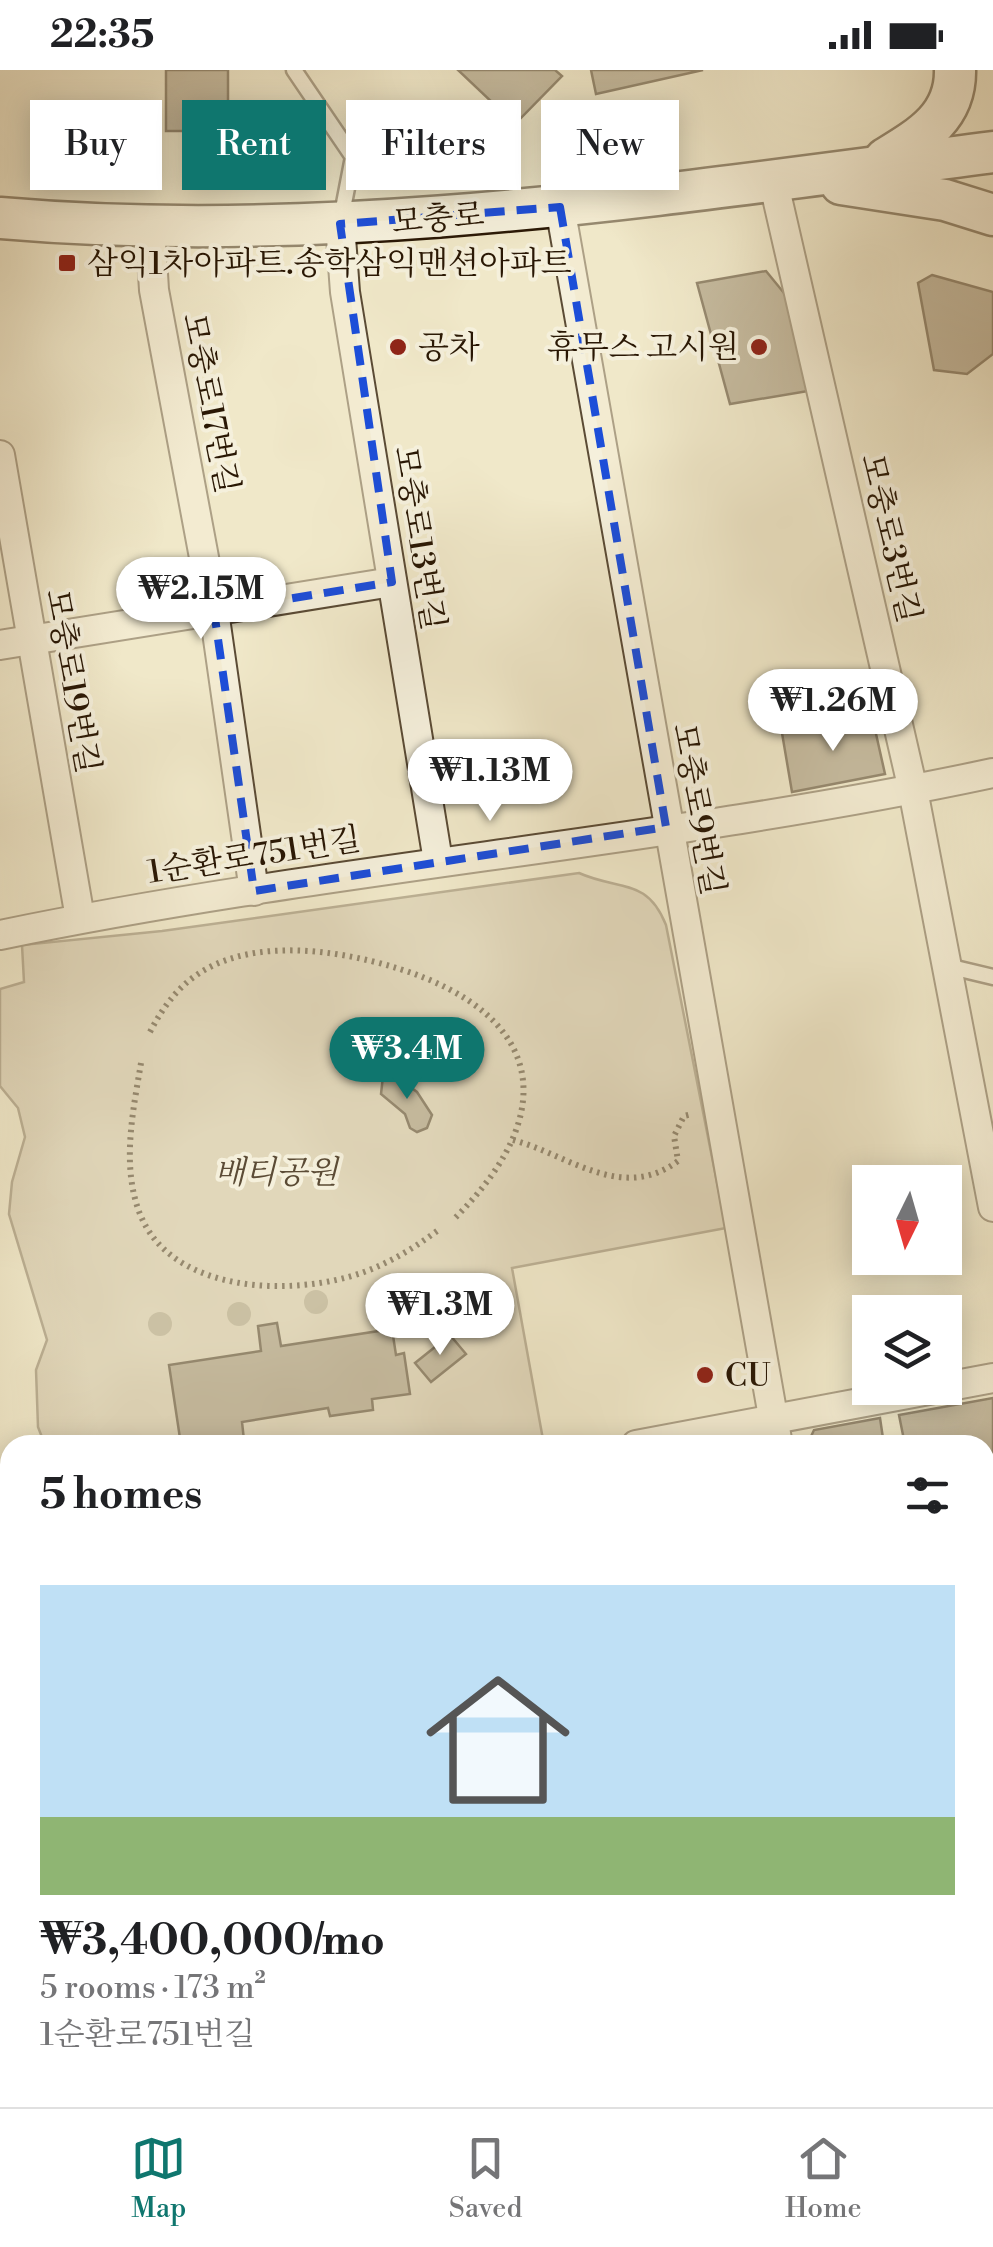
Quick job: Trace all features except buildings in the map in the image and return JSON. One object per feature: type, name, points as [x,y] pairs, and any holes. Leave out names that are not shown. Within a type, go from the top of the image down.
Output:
[{"type":"main road","points":[[870,167],[927,134],[949,106],[954,70]]},
{"type":"main road","name":"모충로","points":[[0,218],[150,224],[340,224],[560,207],[993,152]]},
{"type":"main road","points":[[772,180],[826,182],[945,200],[993,215]]},
{"type":"street","name":"모충로3번길","points":[[772,180],[913,790],[993,1207]]},
{"type":"street","name":"모충로9번길","points":[[560,207],[666,827],[776,1434]]},
{"type":"street","name":"모충로17번길","points":[[150,224],[154,290],[214,611],[254,890]]},
{"type":"street","name":"모충로13번길","points":[[340,224],[346,292],[438,861]]},
{"type":"street","name":"모충로19번길","points":[[0,454],[80,918]]},
{"type":"street","points":[[0,644],[392,582]]},
{"type":"street","name":"1순환로751번길","points":[[0,935],[254,890],[913,790],[993,773]]},
{"type":"street","points":[[776,1434],[993,1378]]},
{"type":"lane","points":[[294,70],[353,157],[340,224]]},
{"type":"lane","points":[[946,966],[993,976]]},
{"type":"path","points":[[150,1032],[173,995],[226,960],[310,951],[396,967],[477,1004],[508,1033],[519,1055],[524,1086],[513,1140],[489,1182],[454,1220]]},
{"type":"path","points":[[141,1062],[132,1123],[134,1193],[150,1231],[180,1260],[200,1272],[248,1283],[335,1280],[388,1262],[437,1231]]},
{"type":"path","points":[[513,1140],[604,1176],[630,1177],[658,1172],[678,1161],[674,1136],[678,1122],[691,1114],[700,1119]]},
{"type":"highlighted area","points":[[560,207],[666,827],[254,891],[214,611],[392,582],[340,224]]},
{"type":"green space","name":"배티공원","points":[[579,873],[641,892],[666,925],[726,1228],[512,1268],[542,1435],[41,1435],[36,1370],[47,1340],[9,1214],[12,1182],[25,1137],[18,1108],[0,1086],[0,989],[24,982],[22,945],[162,931]]},
{"type":"place","name":"삼익1차아파트.송학삼익맨션아파트","points":[[67,263]]},
{"type":"place","name":"공차","points":[[398,347]]},
{"type":"place","name":"휴무스 고시원","points":[[759,347]]},
{"type":"place","name":"CU","points":[[705,1375]]}]
